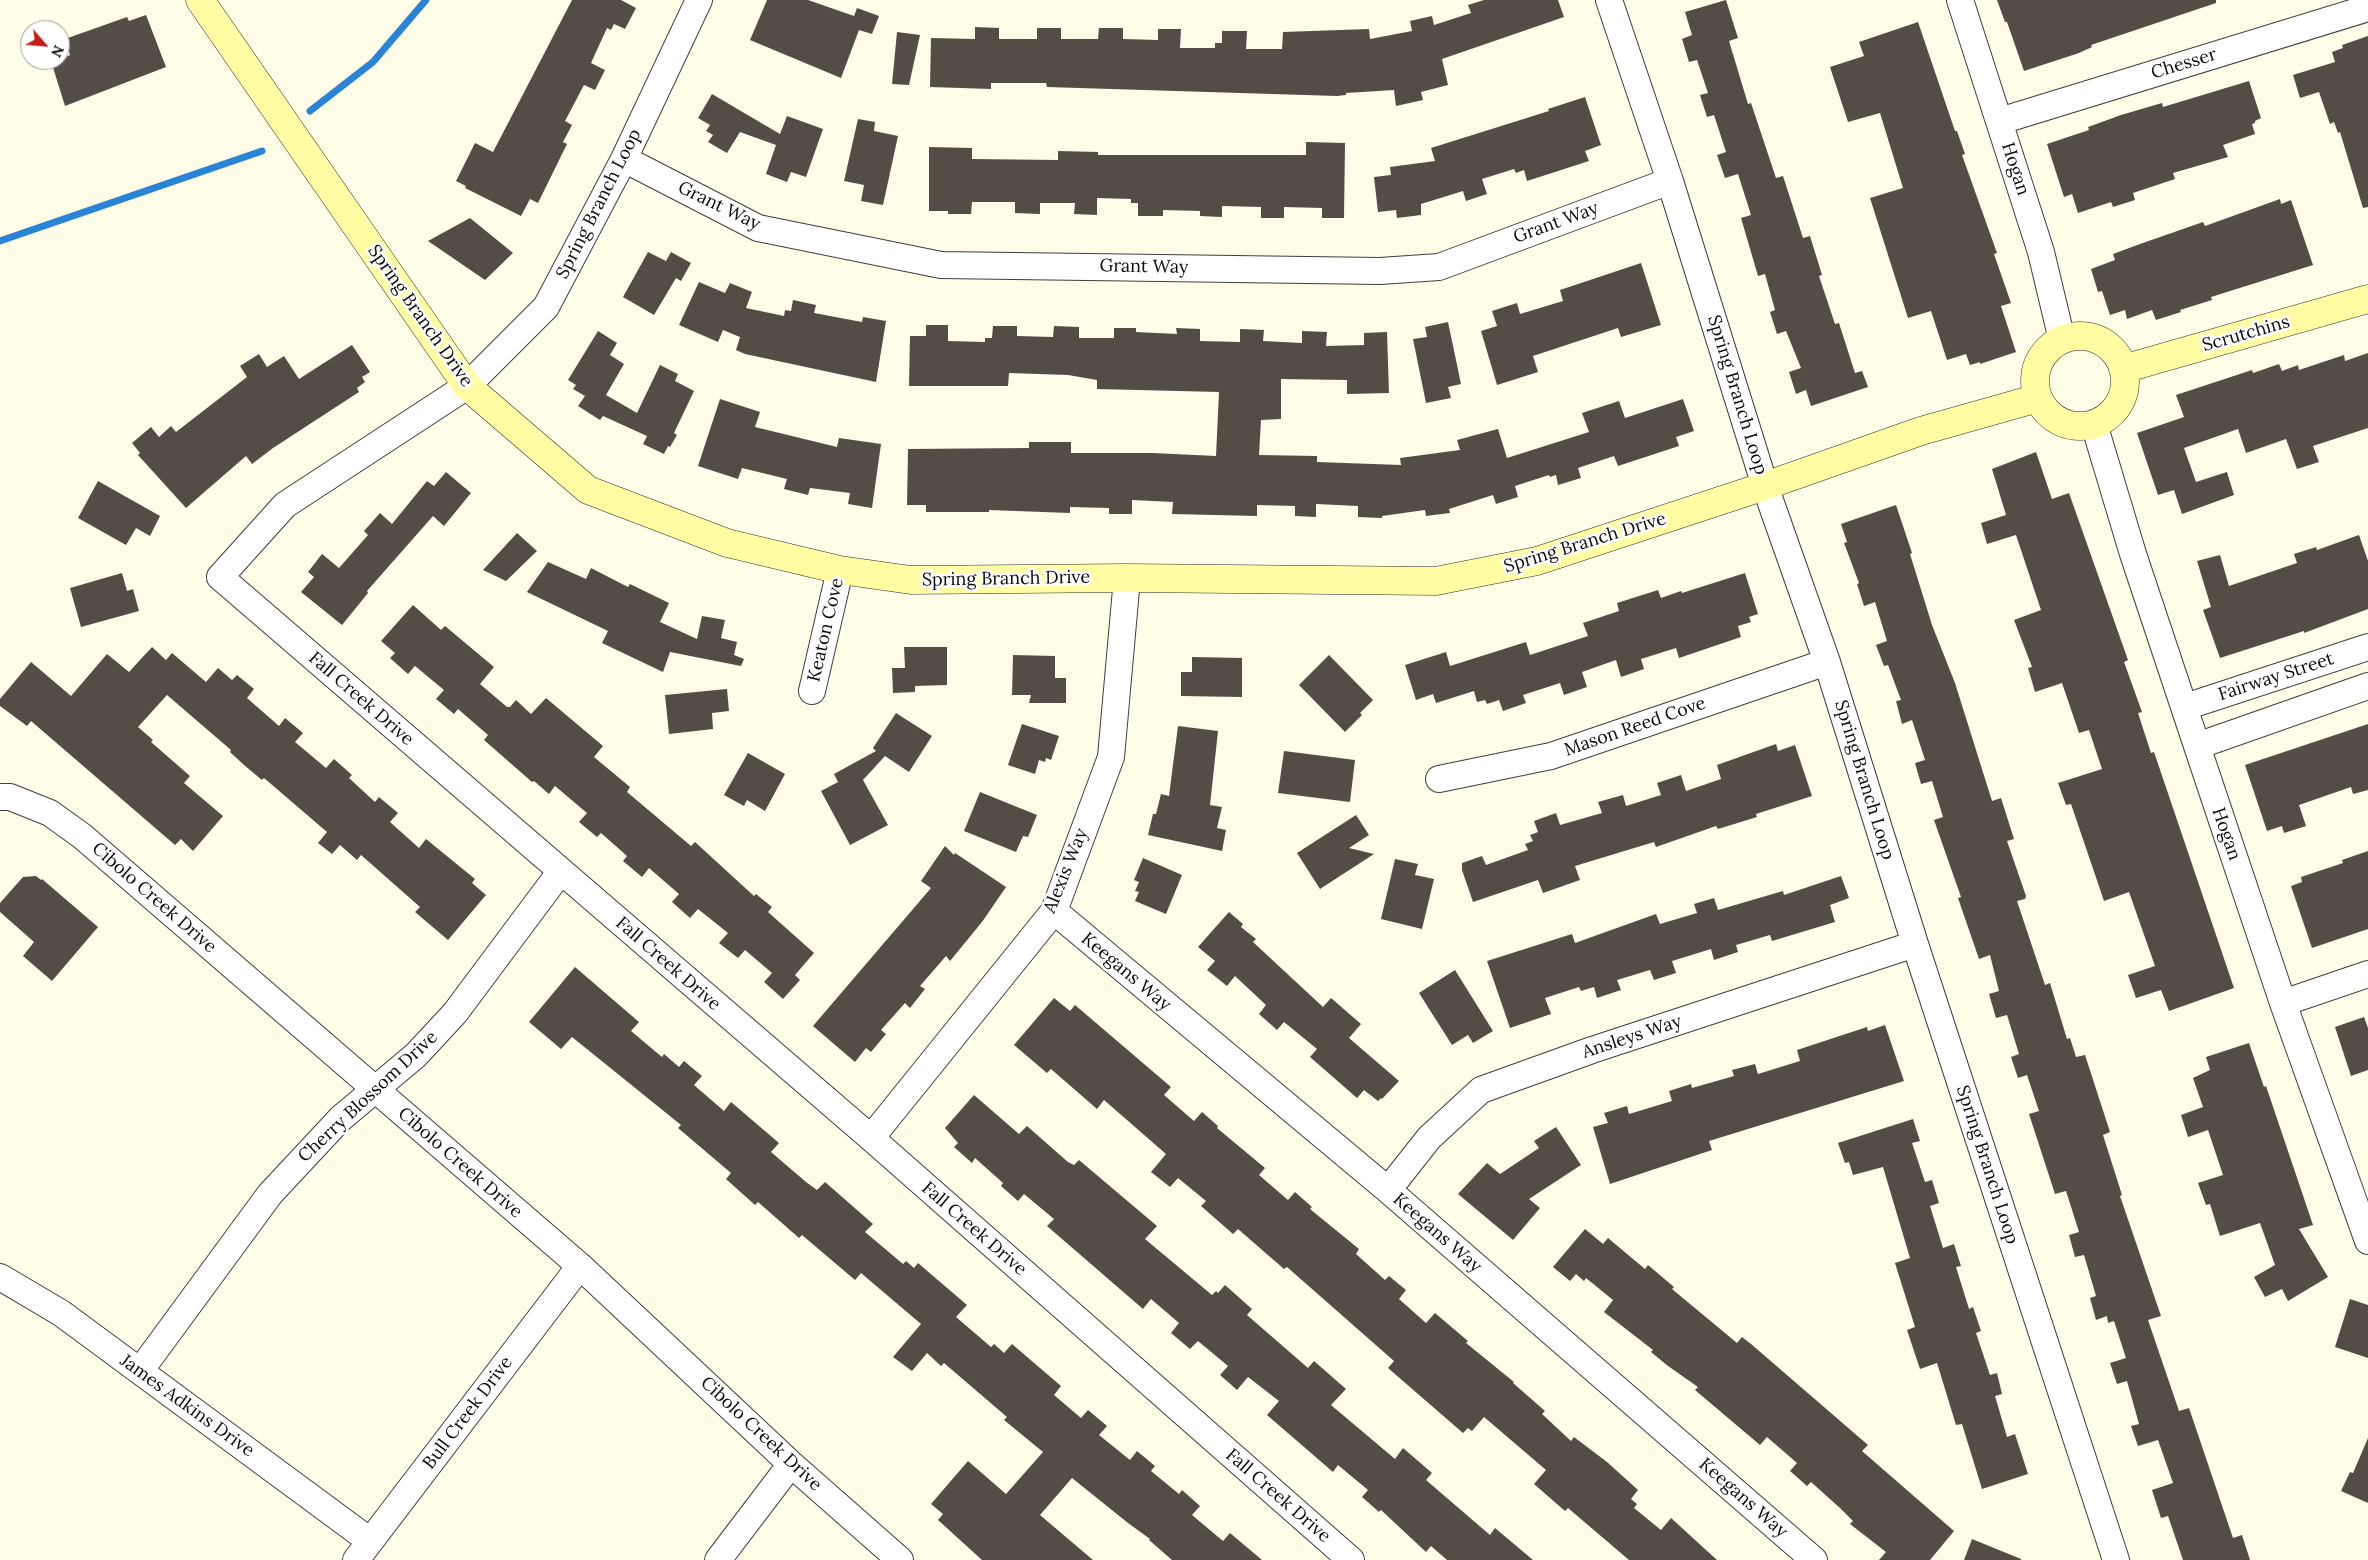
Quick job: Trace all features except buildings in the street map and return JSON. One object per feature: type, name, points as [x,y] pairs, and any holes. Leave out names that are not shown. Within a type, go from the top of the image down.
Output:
[{"type":"street","name":"Spring Branch Drive","points":[[200,0],[467,386],[588,490],[727,543],[840,570],[911,580],[1127,578],[1436,581],[1537,561],[1765,486],[1920,431],[2038,398]]},
{"type":"street","name":"Spring Branch Loop","points":[[467,386],[546,307],[624,159],[699,0]]},
{"type":"street","name":"Spring Branch Loop","points":[[1609,0],[1670,181],[1765,486],[1827,662],[1915,944],[2116,1560]]},
{"type":"street","name":"Hogan","points":[[1960,0],[2041,252],[2062,340]]},
{"type":"street","name":"Chesser","points":[[2000,121],[2368,8]]},
{"type":"street","name":"Grant Way","points":[[624,159],[758,228],[941,265],[1380,271],[1439,267],[1670,181]]},
{"type":"street","name":"Scrutchins","points":[[2123,368],[2368,299]]},
{"type":"street","points":[[2076,336],[2092,338],[2106,344],[2116,354],[2123,368],[2125,382],[2122,396],[2116,408],[2107,418],[2081,427],[2061,422],[2045,410],[2038,398],[2034,384],[2038,364],[2050,347],[2062,340],[2076,336]]},
{"type":"street","name":"Fall Creek Drive","points":[[467,386],[285,505],[220,577],[560,872],[871,1138],[1351,1560]]},
{"type":"street","name":"Hogan","points":[[2094,424],[2133,554],[2283,1003],[2368,1241]]},
{"type":"street","name":"Keaton Cove","points":[[812,691],[840,570]]},
{"type":"street","name":"Alexis Way","points":[[871,1138],[1054,911],[1111,757],[1127,578]]},
{"type":"street","name":"Fairway Street","points":[[2185,707],[2368,647]]},
{"type":"street","name":"Mason Reed Cove","points":[[1439,779],[1551,756],[1827,662]]},
{"type":"street","points":[[2197,746],[2368,686]]},
{"type":"street","name":"Cibolo Creek Drive","points":[[0,798],[10,796],[50,814],[82,836],[580,1266],[791,1464],[900,1560]]},
{"type":"street","name":"Cherry Blossom Drive","points":[[140,1372],[270,1194],[340,1119],[416,1055],[455,1013],[560,872]]},
{"type":"street","name":"Keegans Way","points":[[1054,911],[1388,1190],[1814,1560]]},
{"type":"street","name":"Ansleys Way","points":[[1388,1190],[1429,1138],[1482,1090],[1592,1050],[1915,944]]},
{"type":"street","points":[[2283,1003],[2368,974]]},
{"type":"street","name":"Bull Creek Drive","points":[[363,1551],[580,1266]]},
{"type":"street","name":"James Adkins Drive","points":[[0,1277],[14,1283],[61,1313],[140,1372],[363,1551]]},
{"type":"street","points":[[718,1560],[791,1464]]},
{"type":"waterway","points":[[310,111],[373,62],[426,0]]},
{"type":"waterway","points":[[0,241],[262,151]]}]
